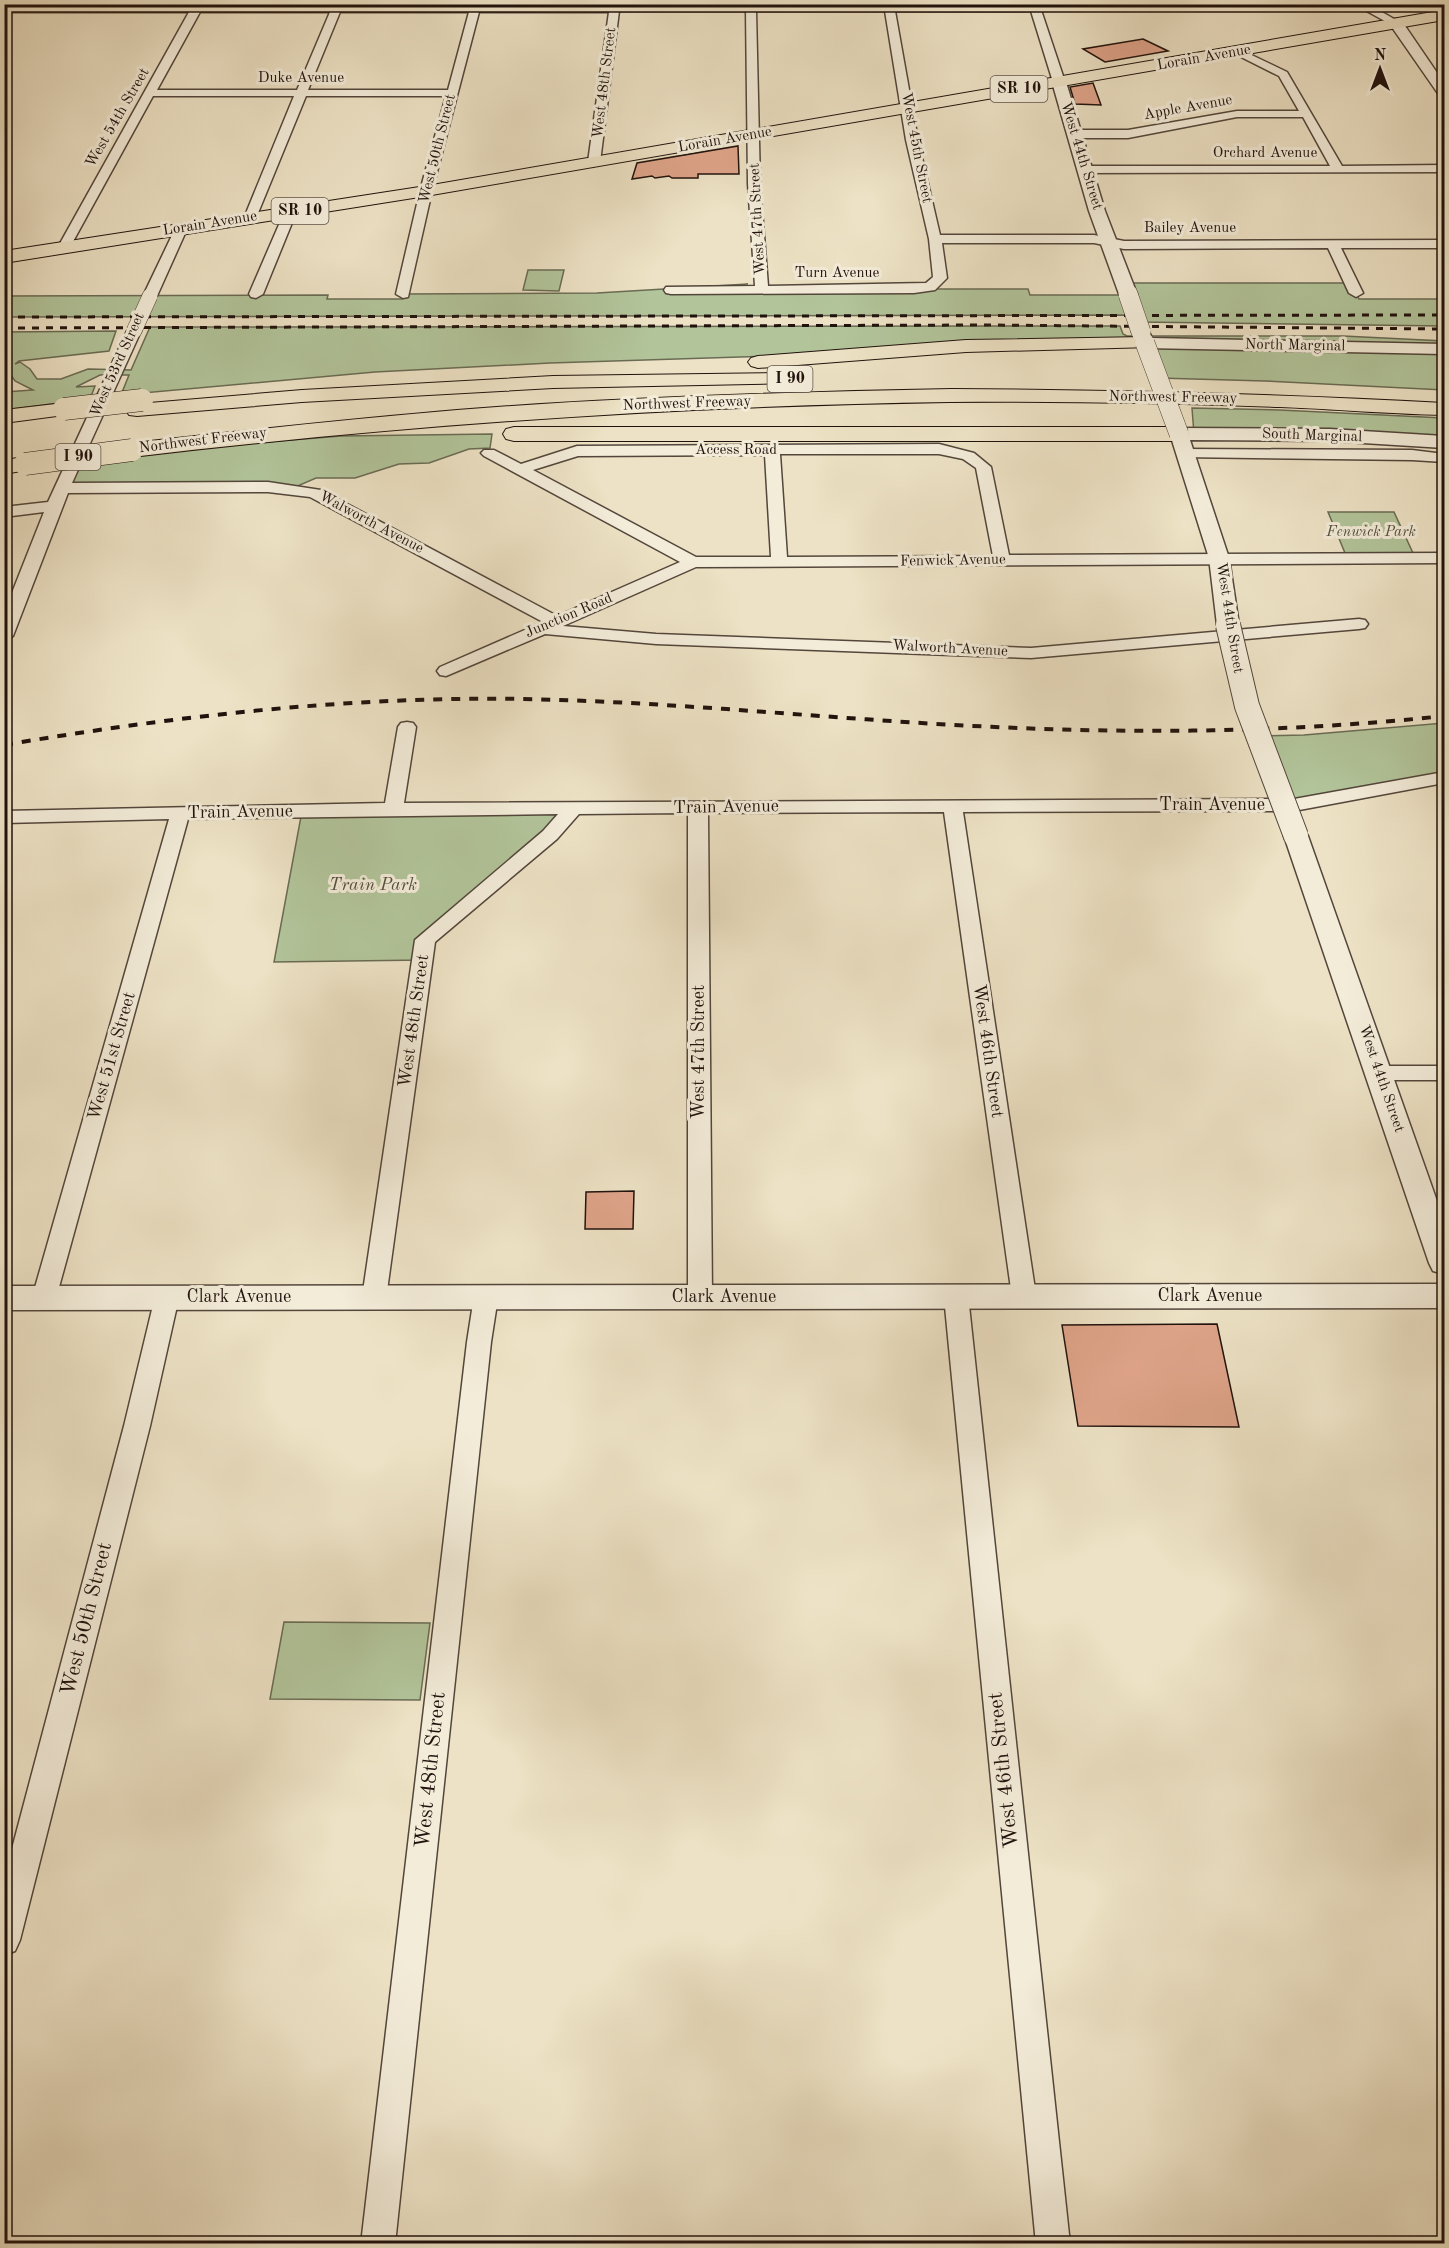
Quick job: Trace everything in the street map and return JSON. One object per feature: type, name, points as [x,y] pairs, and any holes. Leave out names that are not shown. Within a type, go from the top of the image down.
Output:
[{"type":"main road","name":"Lorain Avenue","points":[[4,257],[426,191],[1444,15]]},
{"type":"main road","points":[[140,405],[341,381],[488,372],[719,364],[1143,338]]},
{"type":"main road","name":"Northwest Freeway","points":[[4,426],[61,414],[140,405],[553,382],[674,379],[1173,379],[1444,390]]},
{"type":"main road","name":"Northwest Freeway","points":[[15,466],[322,427],[595,408],[849,398],[1111,396],[1275,399],[1444,409]]},
{"type":"main road","points":[[4,417],[61,414]]},
{"type":"main road","points":[[138,449],[377,435],[1182,444]]},
{"type":"street","points":[[4,9],[198,6],[751,7],[1066,4]]},
{"type":"street","points":[[1359,4],[1396,24],[1444,92]]},
{"type":"street","name":"West 54th Street","points":[[64,247],[198,6]]},
{"type":"street","points":[[250,218],[337,6]]},
{"type":"street","name":"West 50th Street","points":[[403,294],[426,191],[476,6]]},
{"type":"street","name":"West 48th Street","points":[[594,162],[615,6]]},
{"type":"street","name":"West 45th Street","points":[[890,6],[912,140],[935,239],[940,278],[930,287]]},
{"type":"street","name":"West 44th Street","points":[[1034,6],[1059,82],[1096,211],[1110,242],[1182,444],[1219,558],[1234,665],[1252,720],[1296,836],[1444,1263]]},
{"type":"street","points":[[10,20],[20,7]]},
{"type":"street","name":"West 47th Street","points":[[751,7],[755,135],[754,184],[762,290]]},
{"type":"street","points":[[1239,52],[1283,74],[1340,170]]},
{"type":"street","name":"Duke Avenue","points":[[149,93],[452,93]]},
{"type":"street","name":"Apple Avenue","points":[[1074,134],[1128,134],[1236,114],[1307,114]]},
{"type":"street","name":"Orchard Avenue","points":[[1085,170],[1444,169]]},
{"type":"street","points":[[256,294],[290,213]]},
{"type":"street","name":"West 53rd Street","points":[[4,636],[54,506],[181,229]]},
{"type":"street","name":"Bailey Avenue","points":[[935,239],[1094,239],[1124,245],[1444,244]]},
{"type":"street","points":[[1333,244],[1356,293]]},
{"type":"street","name":"Turn Avenue","points":[[671,290],[914,289],[930,287]]},
{"type":"street","name":"North Marginal","points":[[1143,338],[1444,349]]},
{"type":"street","name":"South Marginal","points":[[1182,444],[1330,435],[1444,442]]},
{"type":"street","points":[[1182,444],[1444,458]]},
{"type":"street","name":"Access Road","points":[[521,469],[577,451],[939,449],[972,457],[983,467],[1002,561]]},
{"type":"street","points":[[772,450],[779,562]]},
{"type":"street","name":"Fenwick Avenue","points":[[489,453],[693,562],[1444,558]]},
{"type":"street","name":"Walworth Avenue","points":[[62,488],[260,487],[310,491],[324,496],[548,625],[588,634],[668,640],[1031,652],[1359,624]]},
{"type":"street","points":[[4,512],[54,506]]},
{"type":"street","name":"Junction Road","points":[[446,671],[693,562]]},
{"type":"street","points":[[393,809],[407,727]]},
{"type":"street","name":"Train Avenue","points":[[4,817],[393,809],[1294,805],[1444,778]]},
{"type":"street","name":"West 46th Street","points":[[953,806],[1024,1296]]},
{"type":"street","name":"West 47th Street","points":[[698,808],[700,1297]]},
{"type":"street","name":"West 48th Street","points":[[374,1298],[425,940],[550,835],[573,809]]},
{"type":"street","name":"West 51st Street","points":[[44,1298],[180,813]]},
{"type":"street","points":[[1379,1073],[1444,1073]]},
{"type":"street","name":"West 46th Street","points":[[957,1296],[1053,2244]]},
{"type":"street","name":"Clark Avenue","points":[[4,1298],[1444,1296]]},
{"type":"street","name":"West 50th Street","points":[[4,1940],[137,1426],[167,1297]]},
{"type":"street","name":"West 48th Street","points":[[378,2244],[479,1342],[486,1297]]},
{"type":"green space","points":[[528,270],[564,270],[559,291],[523,290]]},
{"type":"green space","points":[[1124,283],[1351,283],[1359,299],[1444,299],[1444,326],[1138,322],[1135,315],[5,317],[4,296],[328,295],[327,299],[402,299],[403,294],[597,293],[748,284],[682,289],[1028,289],[1030,295],[1127,295]]},
{"type":"green space","points":[[1120,326],[1123,334],[1127,336],[1343,336],[1444,341],[1444,346],[1252,341],[550,363],[375,372],[121,395],[129,375],[100,375],[76,387],[95,386],[90,399],[5,410],[5,392],[33,390],[15,381],[7,369],[5,370],[4,332],[116,331],[109,351],[19,361],[15,364],[20,362],[30,369],[37,379],[61,379],[88,369],[131,370],[150,327]]},
{"type":"green space","points":[[1145,343],[1444,349],[1444,390],[1158,378]]},
{"type":"green space","points":[[1192,408],[1444,418],[1444,442],[1330,435],[1194,434]]},
{"type":"green space","points":[[492,434],[490,448],[469,449],[429,463],[399,464],[355,478],[316,478],[293,488],[62,488],[77,457],[341,436]]},
{"type":"green space","name":"Fenwick Park","points":[[1328,512],[1394,512],[1413,553],[1345,553]]},
{"type":"green space","points":[[1444,723],[1444,778],[1294,805],[1258,736],[1304,735]]},
{"type":"green space","name":"Train Park","points":[[573,809],[425,940],[423,960],[274,962],[302,811]]},
{"type":"green space","points":[[284,1622],[430,1623],[420,1700],[270,1699]]},
{"type":"building","points":[[1143,39],[1168,51],[1105,62],[1083,49]]},
{"type":"building","points":[[1093,83],[1101,105],[1075,104],[1070,87]]},
{"type":"building","points":[[738,146],[739,174],[698,174],[698,178],[669,176],[655,178],[652,176],[632,179],[637,163]]},
{"type":"building","points":[[634,1191],[633,1229],[585,1229],[586,1192]]},
{"type":"building","points":[[1217,1324],[1239,1427],[1078,1426],[1062,1325]]},
{"type":"railway","points":[[4,317],[1444,315]]},
{"type":"railway","points":[[4,328],[984,325],[1444,329]]},
{"type":"railway","points":[[4,745],[133,725],[263,710],[458,699],[583,701],[936,724],[1163,731],[1276,728],[1444,716]]}]
